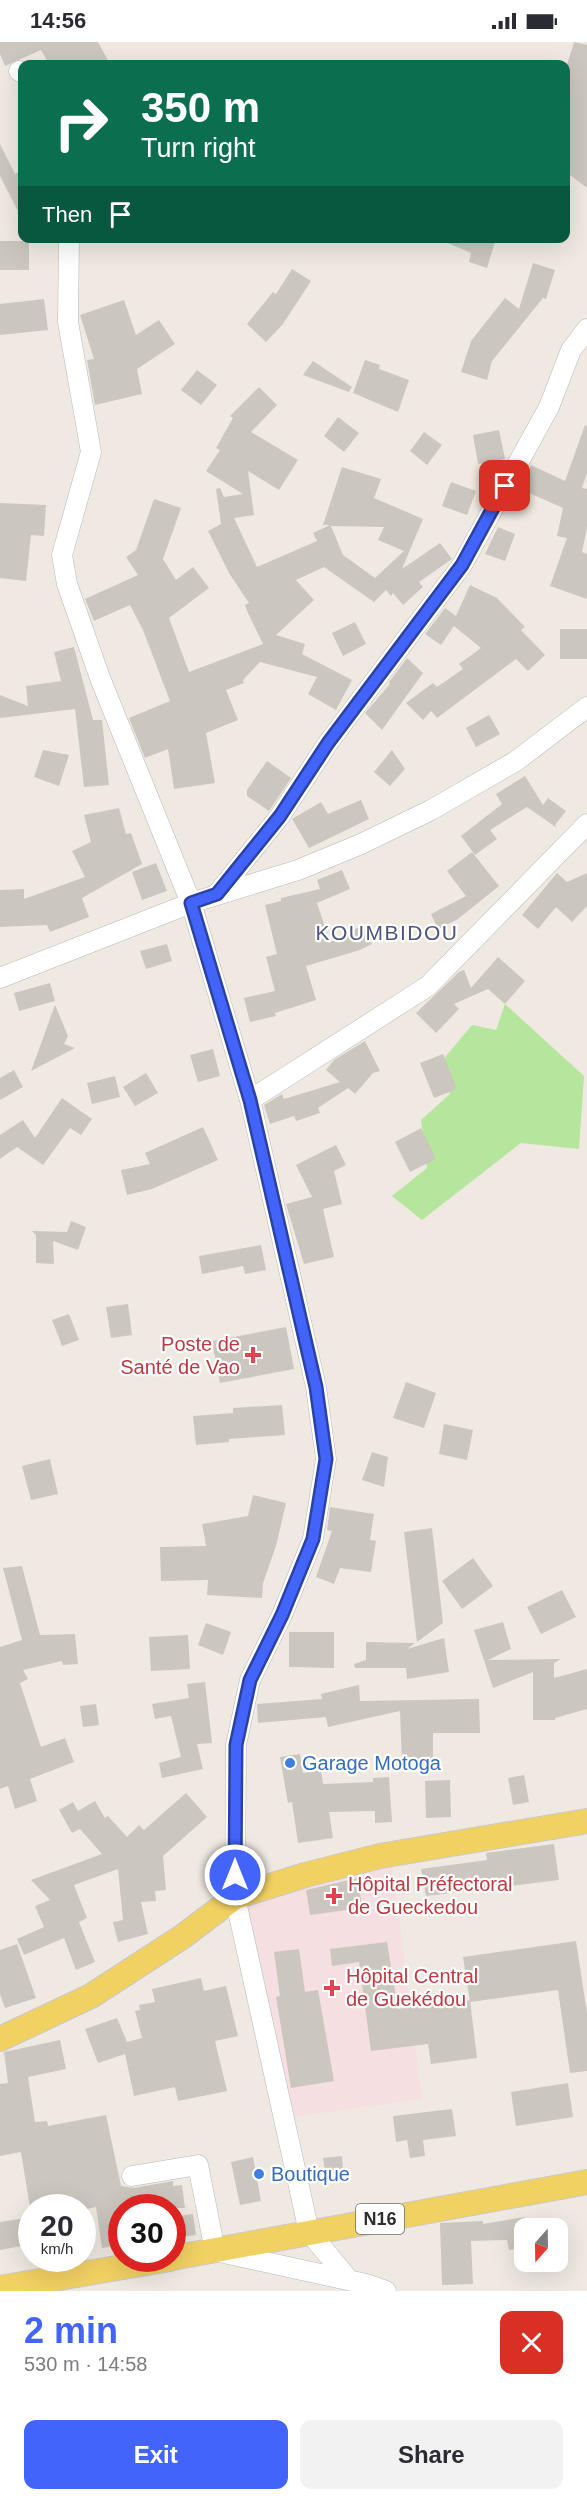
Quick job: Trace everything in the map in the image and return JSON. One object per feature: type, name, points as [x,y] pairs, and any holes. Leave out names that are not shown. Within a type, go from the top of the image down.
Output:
[{"type":"main road","points":[[0,2039],[91,1996],[182,1937],[235,1897],[305,1875],[380,1856],[587,1821]]},
{"type":"main road","name":"N16","points":[[186,2256],[587,2182]]},
{"type":"main road","name":"N16","points":[[0,2288],[36,2288],[110,2272]]},
{"type":"street","points":[[69,243],[68,322],[92,452],[62,555],[67,584],[100,678],[191,903],[250,1100],[316,1387],[326,1459],[313,1539],[282,1615],[250,1680],[236,1745],[235,1897],[309,2232],[349,2280]]},
{"type":"street","points":[[217,894],[280,816],[328,743],[462,565],[549,407],[571,350],[587,329]]},
{"type":"street","points":[[0,978],[191,903],[298,870],[361,844],[431,810],[516,761],[587,707]]},
{"type":"street","points":[[250,1100],[428,986],[587,824]]},
{"type":"street","points":[[132,2176],[198,2165],[215,2251],[349,2280],[386,2291]]},
{"type":"shaded area","name":"Hôpital Central de Guekédou","points":[[391,1854],[422,2099],[284,2118],[235,1897]]},
{"type":"green space","points":[[505,1004],[584,1076],[579,1149],[521,1143],[422,1220],[392,1196],[427,1168],[421,1120],[450,1094],[441,1062],[472,1025],[496,1030]]},
{"type":"building","points":[[0,42],[98,42],[108,60],[47,60],[41,50],[5,66],[0,54]]},
{"type":"building","points":[[574,42],[587,45],[587,188],[570,175],[568,60]]},
{"type":"building","points":[[0,144],[15,174],[18,172],[18,211],[0,176]]},
{"type":"building","points":[[0,241],[29,243],[29,270],[0,270]]},
{"type":"building","points":[[448,243],[495,243],[487,268],[469,262],[471,253]]},
{"type":"building","points":[[533,263],[555,270],[546,299],[543,298],[492,361],[487,380],[461,372],[471,341],[505,298],[519,309]]},
{"type":"building","points":[[292,269],[311,281],[283,324],[266,342],[247,324],[273,292],[276,294]]},
{"type":"building","points":[[44,299],[48,330],[0,335],[0,304]]},
{"type":"building","points":[[124,300],[136,335],[159,320],[175,344],[137,369],[142,394],[95,405],[87,360],[94,359],[80,315]]},
{"type":"building","points":[[365,360],[380,365],[379,369],[409,380],[398,412],[353,393]]},
{"type":"building","points":[[313,361],[352,387],[349,392],[303,375]]},
{"type":"building","points":[[197,370],[217,385],[201,405],[181,390]]},
{"type":"building","points":[[259,387],[277,405],[251,432],[298,460],[279,490],[248,471],[254,515],[234,518],[257,567],[317,541],[313,533],[330,525],[323,525],[342,467],[381,479],[374,498],[423,519],[402,569],[440,543],[452,559],[419,582],[423,587],[403,605],[393,593],[391,596],[386,590],[374,602],[324,567],[296,580],[314,600],[276,635],[305,644],[302,654],[352,680],[336,710],[308,694],[317,677],[260,662],[243,680],[244,683],[226,690],[238,720],[206,733],[215,783],[174,789],[168,749],[145,758],[129,718],[170,701],[143,630],[130,605],[94,621],[85,599],[138,575],[126,557],[136,550],[154,499],[181,508],[163,559],[176,580],[193,567],[209,588],[169,618],[189,672],[263,644],[247,611],[245,605],[249,603],[229,573],[208,531],[221,524],[216,489],[220,488],[224,497],[243,494],[206,471],[220,450],[216,448],[233,418],[230,416]],"holes":[[[331,526],[384,527],[378,540],[404,551],[375,578],[343,555]]]},
{"type":"building","points":[[338,417],[359,433],[344,452],[324,436]]},
{"type":"building","points":[[585,425],[587,426],[587,473],[582,488],[587,489],[587,527],[582,552],[587,554],[587,599],[550,586],[567,538],[557,536],[563,508],[518,488],[531,465],[565,481]]},
{"type":"building","points":[[499,430],[505,459],[478,464],[473,435]]},
{"type":"building","points":[[424,432],[442,445],[427,465],[410,451]]},
{"type":"building","points":[[451,482],[476,491],[467,515],[442,506]]},
{"type":"building","points":[[0,503],[46,505],[44,536],[31,535],[26,581],[0,578]]},
{"type":"building","points":[[498,527],[515,534],[505,561],[485,554]]},
{"type":"building","points":[[470,585],[497,598],[525,627],[521,630],[545,655],[528,671],[516,659],[437,718],[431,711],[423,720],[406,703],[433,683],[437,687],[463,669],[459,664],[481,648],[454,626],[441,645],[425,634],[445,608],[456,616]]},
{"type":"building","points":[[355,622],[366,644],[343,656],[332,633]]},
{"type":"building","points":[[560,629],[587,629],[587,659],[560,659]]},
{"type":"building","points":[[74,647],[93,720],[102,720],[109,785],[84,787],[75,709],[0,718],[0,695],[28,706],[26,686],[61,681],[54,652]]},
{"type":"building","points":[[407,658],[423,673],[382,730],[365,713],[390,684],[389,682]]},
{"type":"building","points":[[489,715],[500,734],[476,747],[466,728]]},
{"type":"building","points":[[43,750],[69,755],[59,786],[34,777]]},
{"type":"building","points":[[392,750],[405,769],[390,786],[374,772]]},
{"type":"building","points":[[267,761],[291,778],[269,811],[247,796],[247,790]]},
{"type":"building","points":[[525,776],[543,805],[548,798],[566,811],[555,825],[557,828],[527,807],[490,830],[497,839],[475,855],[461,836],[502,804],[496,794]]},
{"type":"building","points":[[361,800],[369,819],[309,848],[292,819],[321,802],[328,814]]},
{"type":"building","points":[[119,808],[126,834],[131,833],[142,864],[82,898],[89,917],[50,932],[47,925],[0,927],[0,890],[24,889],[24,899],[85,877],[72,851],[91,842],[84,815]]},
{"type":"building","points":[[472,852],[499,886],[458,919],[438,929],[431,914],[466,896],[447,871]]},
{"type":"building","points":[[156,863],[167,891],[142,900],[132,872]]},
{"type":"building","points":[[342,870],[350,889],[317,903],[330,942],[363,925],[372,944],[360,950],[306,966],[316,1000],[275,1013],[276,1016],[250,1022],[244,998],[275,991],[266,957],[277,954],[265,905],[281,901],[281,898],[320,889],[317,880]]},
{"type":"building","points":[[557,873],[567,882],[587,873],[587,906],[572,922],[556,907],[538,929],[522,915]]},
{"type":"building","points":[[167,944],[172,961],[146,969],[140,951]]},
{"type":"building","points":[[498,957],[525,981],[505,1004],[488,989],[454,1004],[459,1009],[436,1033],[416,1013],[459,972],[464,970],[471,988]]},
{"type":"building","points":[[50,983],[55,1001],[19,1011],[14,993]]},
{"type":"building","points":[[55,1005],[68,1036],[64,1044],[75,1048],[31,1071]]},
{"type":"building","points":[[365,1041],[380,1071],[373,1073],[355,1094],[348,1088],[318,1108],[320,1113],[296,1121],[294,1116],[270,1124],[264,1105],[282,1094],[284,1099],[340,1082],[326,1070],[334,1060]]},
{"type":"building","points":[[213,1049],[220,1076],[198,1082],[190,1055]]},
{"type":"building","points":[[443,1054],[457,1089],[434,1098],[420,1063]]},
{"type":"building","points":[[14,1070],[23,1087],[0,1100],[0,1078]]},
{"type":"building","points":[[146,1073],[158,1093],[135,1106],[123,1087]]},
{"type":"building","points":[[115,1076],[120,1097],[92,1104],[87,1083]]},
{"type":"building","points":[[62,1098],[92,1119],[81,1135],[70,1128],[43,1165],[17,1147],[0,1159],[0,1135],[23,1120],[35,1138]]},
{"type":"building","points":[[203,1127],[218,1160],[152,1189],[127,1195],[121,1170],[150,1164],[145,1153]]},
{"type":"building","points":[[421,1128],[436,1159],[410,1172],[395,1142]]},
{"type":"building","points":[[336,1145],[346,1165],[334,1171],[342,1204],[323,1209],[334,1257],[304,1264],[286,1204],[312,1197],[296,1165]]},
{"type":"building","points":[[71,1221],[86,1227],[78,1250],[53,1241],[54,1264],[36,1263],[36,1235],[32,1231],[67,1232]]},
{"type":"building","points":[[261,1245],[266,1270],[245,1274],[243,1266],[202,1274],[199,1256]]},
{"type":"building","points":[[128,1304],[132,1335],[111,1338],[106,1307]]},
{"type":"building","points":[[69,1314],[79,1340],[62,1346],[52,1320]]},
{"type":"building","points":[[286,1327],[294,1369],[220,1383],[212,1341]]},
{"type":"building","points":[[406,1382],[436,1393],[424,1428],[393,1418]]},
{"type":"building","points":[[282,1405],[285,1435],[229,1439],[229,1442],[196,1445],[193,1416],[233,1413],[233,1408]]},
{"type":"building","points":[[444,1424],[473,1430],[467,1460],[439,1454]]},
{"type":"building","points":[[372,1452],[388,1457],[384,1487],[362,1480]]},
{"type":"building","points":[[50,1459],[58,1494],[31,1500],[22,1466]]},
{"type":"building","points":[[253,1495],[286,1503],[276,1546],[263,1583],[262,1598],[207,1595],[208,1580],[161,1581],[160,1547],[206,1546],[202,1524],[248,1516]]},
{"type":"building","points":[[330,1507],[374,1514],[370,1540],[376,1541],[371,1572],[340,1568],[334,1584],[316,1577],[332,1531],[327,1530]]},
{"type":"building","points":[[432,1528],[443,1623],[417,1642],[404,1532]]},
{"type":"building","points":[[473,1558],[493,1586],[462,1609],[442,1581]]},
{"type":"building","points":[[22,1566],[40,1635],[75,1634],[78,1664],[63,1665],[62,1661],[23,1670],[28,1679],[20,1683],[41,1747],[65,1738],[74,1762],[30,1779],[37,1801],[15,1809],[8,1786],[0,1789],[0,1647],[22,1640],[3,1568]]},
{"type":"building","points":[[562,1590],[576,1617],[541,1634],[527,1607]]},
{"type":"building","points":[[503,1622],[511,1649],[488,1660],[561,1659],[554,1663],[554,1678],[587,1669],[587,1709],[555,1718],[555,1720],[533,1720],[533,1672],[493,1688],[474,1630]]},
{"type":"building","points":[[206,1623],[231,1632],[223,1655],[198,1645]]},
{"type":"building","points":[[289,1632],[334,1632],[334,1668],[289,1667]]},
{"type":"building","points":[[188,1635],[190,1669],[151,1671],[149,1637]]},
{"type":"building","points":[[444,1638],[449,1672],[407,1679],[406,1668],[355,1668],[354,1664],[366,1660],[366,1642],[415,1643],[407,1649]]},
{"type":"building","points":[[205,1682],[212,1743],[197,1744],[203,1769],[162,1778],[159,1763],[181,1757],[171,1716],[155,1719],[152,1704],[189,1698],[187,1684]]},
{"type":"building","points":[[359,1685],[360,1701],[479,1699],[480,1733],[433,1733],[433,1763],[402,1763],[400,1711],[328,1727],[326,1717],[258,1723],[257,1704],[322,1699],[321,1694]]},
{"type":"building","points":[[96,1704],[99,1725],[83,1727],[80,1706]]},
{"type":"building","points":[[300,1754],[303,1773],[321,1770],[323,1784],[373,1782],[373,1778],[389,1777],[392,1822],[375,1823],[375,1811],[329,1812],[333,1838],[298,1843],[292,1802],[288,1803],[280,1757]]},
{"type":"building","points":[[524,1775],[529,1802],[513,1805],[508,1778]]},
{"type":"building","points":[[450,1780],[451,1817],[426,1818],[425,1781]]},
{"type":"building","points":[[186,1793],[207,1817],[163,1856],[166,1890],[155,1891],[156,1901],[141,1902],[148,1934],[118,1942],[113,1922],[123,1920],[118,1869],[74,1885],[87,1918],[79,1922],[95,1962],[76,1970],[64,1938],[24,1955],[17,1939],[44,1927],[35,1906],[50,1900],[31,1880],[102,1854],[80,1829],[72,1833],[59,1810],[73,1802],[78,1811],[95,1801],[105,1818],[108,1816],[127,1837],[139,1825],[144,1830]]},
{"type":"building","points":[[554,1844],[559,1880],[426,1896],[421,1869],[487,1860],[486,1853]]},
{"type":"building","name":"Hôpital Préfectoral de Gueckedou","points":[[358,1878],[362,1908],[310,1915],[306,1890]]},
{"type":"building","points":[[576,1941],[587,2013],[587,2071],[570,2073],[558,1990],[470,2002],[463,1957]]},
{"type":"building","points":[[387,1942],[398,2009],[470,2000],[477,2058],[431,2064],[428,2044],[371,2051],[359,1962],[332,1966],[330,1949]]},
{"type":"building","points":[[17,1944],[36,1998],[5,2008],[0,1994],[0,1950]]},
{"type":"building","points":[[299,1949],[305,1992],[318,1990],[334,2081],[291,2088],[276,1997],[280,1996],[274,1952]]},
{"type":"building","points":[[201,1978],[204,1991],[226,1986],[238,2036],[215,2041],[227,2091],[178,2101],[175,2087],[134,2096],[125,2054],[98,2063],[85,2029],[117,2018],[127,2042],[142,2038],[135,2011],[140,2010],[139,2005],[155,2002],[152,1989]]},
{"type":"building","points":[[60,2040],[66,2069],[28,2077],[35,2122],[47,2121],[48,2126],[106,2115],[121,2186],[134,2188],[173,2181],[173,2186],[182,2185],[183,2194],[108,2194],[108,2247],[102,2248],[96,2194],[28,2194],[21,2152],[0,2156],[0,2084],[8,2083],[4,2052]]},
{"type":"building","points":[[568,2083],[573,2117],[516,2126],[511,2092]]},
{"type":"building","points":[[452,2109],[456,2136],[423,2140],[425,2156],[410,2158],[407,2140],[396,2142],[393,2116]]},
{"type":"building","points":[[342,2156],[343,2171],[325,2172],[323,2158]]},
{"type":"building","points":[[253,2157],[261,2201],[240,2205],[231,2162]]},
{"type":"building","points":[[193,2214],[196,2235],[186,2236],[186,2215]]},
{"type":"building","points":[[18,2219],[18,2247],[0,2250],[0,2222]]},
{"type":"building","points":[[514,2219],[514,2249],[509,2250],[507,2240],[471,2241],[473,2284],[442,2285],[440,2223],[483,2221],[483,2224]]},
{"type":"place","name":"Poste de Santé de Vao","points":[[253,1355]]},
{"type":"place","name":"Garage Motoga","points":[[290,1763]]},
{"type":"place","name":"Hôpital Préfectoral de Gueckedou","points":[[334,1896]]},
{"type":"place","name":"Hôpital Central de Guekédou","points":[[332,1988]]},
{"type":"place","name":"Boutique","points":[[259,2174]]},
{"type":"district","name":"KOUMBIDOU","points":[[387,932]]},
{"type":"route","points":[[235,1875],[236,1745],[250,1680],[282,1615],[313,1539],[326,1459],[316,1387],[250,1100],[191,903],[217,894],[252,854],[328,743],[462,565],[505,486]]}]
